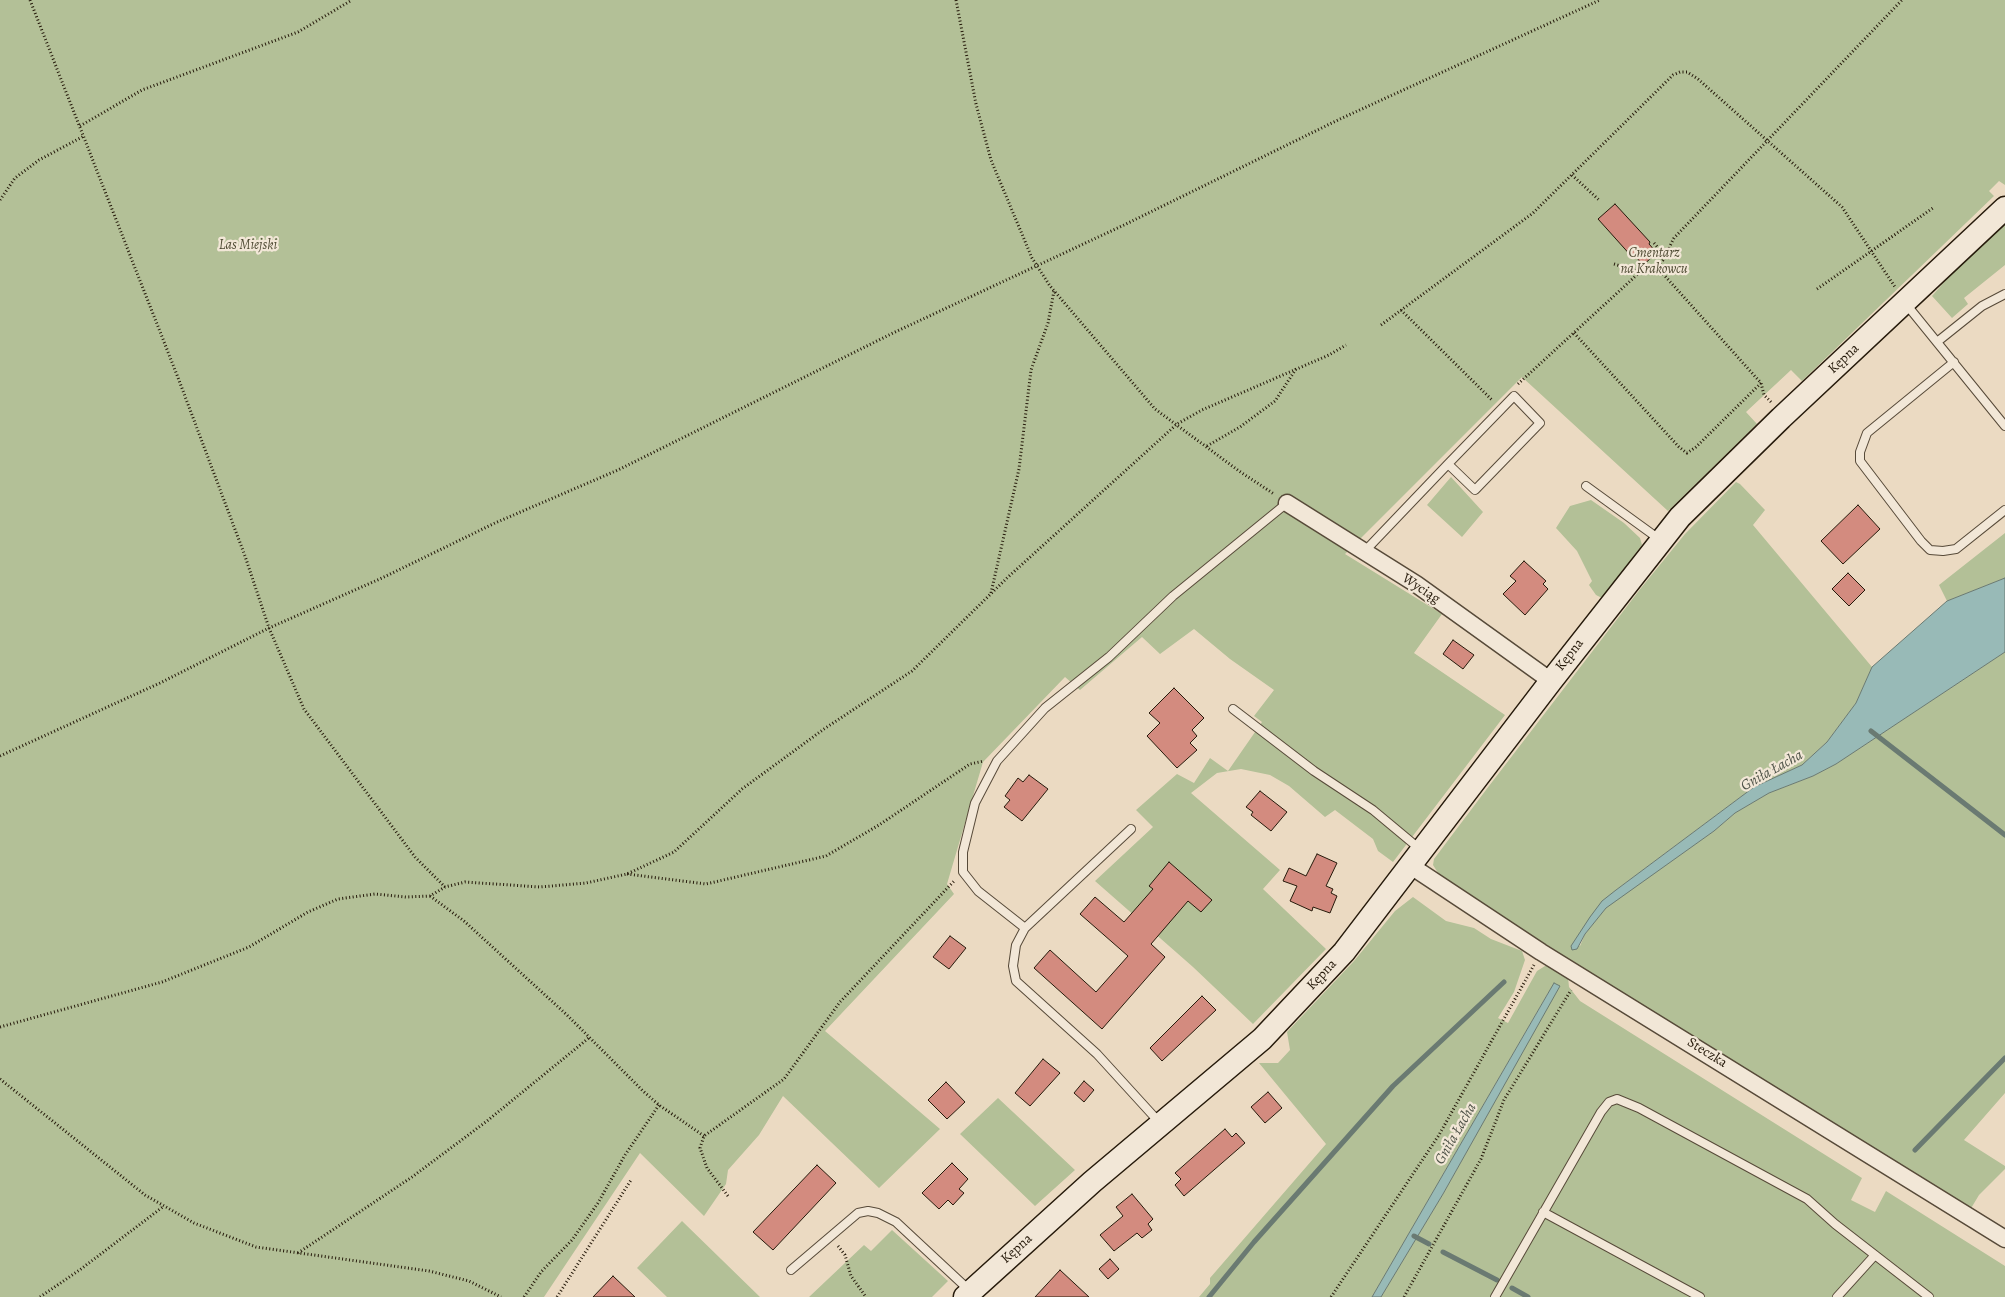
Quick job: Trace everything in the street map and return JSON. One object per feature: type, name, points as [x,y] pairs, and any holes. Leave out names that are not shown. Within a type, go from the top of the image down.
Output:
[{"type":"street","name":"Kępna","points":[[968,1294],[1160,1124],[1262,1039],[1344,952],[1417,859],[1551,680],[1661,540],[1703,493],[1901,296],[2005,208]]},
{"type":"street","name":"Wyciąg","points":[[1287,503],[1416,584],[1551,680]]},
{"type":"street","name":"Steczka","points":[[1417,859],[1541,952],[2005,1239]]},
{"type":"lane","points":[[1937,342],[1982,306],[2005,294]]},
{"type":"lane","points":[[1901,296],[2005,426]]},
{"type":"lane","points":[[1954,362],[1867,433],[1860,452],[1860,461],[1920,541],[1930,550],[1956,549],[2005,510]]},
{"type":"lane","points":[[1364,552],[1448,464],[1514,396],[1540,423],[1475,490],[1448,464]]},
{"type":"lane","points":[[1586,486],[1661,540]]},
{"type":"lane","points":[[1024,928],[978,891],[963,872],[963,852],[975,803],[997,761],[1045,708],[1109,657],[1173,596],[1287,503]]},
{"type":"lane","points":[[1233,709],[1314,771],[1380,815],[1417,859]]},
{"type":"lane","points":[[1131,829],[1024,928],[1016,945],[1013,966],[1016,980],[1096,1054],[1160,1124]]},
{"type":"lane","points":[[1495,1297],[1601,1112],[1609,1102],[1616,1099],[1639,1108],[1807,1199],[1929,1297]]},
{"type":"lane","points":[[791,1270],[858,1213],[868,1211],[878,1213],[896,1222],[968,1294]]},
{"type":"lane","points":[[1543,1212],[1700,1297]]},
{"type":"lane","points":[[1837,1297],[1875,1255]]},
{"type":"path","points":[[30,0],[238,538],[269,628],[304,709],[415,857],[445,887]]},
{"type":"path","points":[[80,126],[142,90],[298,32],[352,0]]},
{"type":"path","points":[[956,0],[976,104],[991,160],[1037,265],[1054,291],[1155,409],[1239,471],[1287,503]]},
{"type":"path","points":[[0,756],[160,684],[269,628],[382,578],[495,523],[618,470],[893,333],[1357,110],[1600,0]]},
{"type":"path","points":[[1614,264],[1640,272],[1650,272],[1665,256],[1674,238],[1902,0]]},
{"type":"path","points":[[1381,325],[1519,225],[1673,74],[1680,72],[1687,72],[1698,79],[1842,208],[1901,296]]},
{"type":"path","points":[[0,200],[15,178],[39,160],[84,136]]},
{"type":"path","points":[[1572,175],[1599,200]]},
{"type":"path","points":[[1818,289],[1933,208]]},
{"type":"path","points":[[1654,243],[1665,256]]},
{"type":"path","points":[[1656,266],[1761,383],[1764,395]]},
{"type":"path","points":[[1514,396],[1517,386],[1640,272]]},
{"type":"path","points":[[991,594],[1018,469],[1031,370],[1048,323],[1054,291]]},
{"type":"path","points":[[1401,310],[1496,403]]},
{"type":"path","points":[[1574,333],[1679,447],[1687,453],[1696,447],[1761,383]]},
{"type":"path","points":[[0,1027],[162,982],[249,947],[308,912],[338,899],[375,894],[406,897],[430,896],[445,887],[465,882],[540,887],[586,883],[627,874],[674,852],[742,789],[824,728],[912,671],[991,594],[1177,424],[1210,406],[1346,345]]},
{"type":"path","points":[[1207,446],[1240,427],[1275,401],[1296,368]]},
{"type":"path","points":[[627,874],[706,884],[826,856],[879,825],[970,764],[991,759],[997,761]]},
{"type":"path","points":[[728,1196],[706,1168],[700,1148],[704,1136],[784,1078],[840,1002],[953,881],[966,876]]},
{"type":"path","points":[[430,896],[464,922],[590,1037],[659,1105],[704,1136]]},
{"type":"path","points":[[1331,1297],[1439,1135],[1541,952]]},
{"type":"path","points":[[1404,1297],[1482,1160],[1504,1100],[1580,975]]},
{"type":"path","points":[[298,1253],[412,1177],[486,1121],[590,1037]]},
{"type":"path","points":[[0,1079],[145,1195],[194,1223],[256,1247],[429,1271],[469,1281],[501,1297]]},
{"type":"path","points":[[524,1297],[541,1272],[572,1240],[598,1203],[625,1155],[659,1105]]},
{"type":"path","points":[[557,1297],[631,1180]]},
{"type":"path","points":[[40,1297],[81,1269],[164,1206]]},
{"type":"path","points":[[831,1236],[846,1255],[851,1276],[866,1297]]},
{"type":"green space","points":[[0,0],[2005,0],[2005,185],[1999,181],[1989,191],[1994,196],[1802,381],[1791,370],[1746,412],[1757,424],[1668,511],[1522,377],[1345,554],[1442,614],[1414,653],[1505,715],[1393,862],[1378,851],[1373,839],[1335,810],[1325,817],[1289,786],[1270,775],[1241,769],[1217,773],[1191,793],[1280,870],[1263,889],[1326,949],[1253,1024],[1193,967],[1095,881],[1153,827],[1136,810],[1177,774],[1194,783],[1210,758],[1228,771],[1262,722],[1254,716],[1274,690],[1230,659],[1194,629],[1160,654],[1142,637],[1080,690],[1065,677],[983,762],[947,884],[954,894],[825,1031],[940,1129],[879,1188],[783,1096],[759,1135],[728,1170],[726,1184],[704,1216],[640,1153],[544,1297],[0,1297]]},
{"type":"green space","points":[[2005,222],[2005,265],[1964,298],[1968,304],[1952,318],[1932,296],[1953,272]]},
{"type":"green space","points":[[1451,477],[1483,512],[1462,537],[1427,505]]},
{"type":"green space","points":[[1736,482],[1765,510],[1753,525],[1872,667],[1856,703],[1827,742],[1802,765],[1754,787],[1616,890],[1574,942],[1580,946],[1585,934],[1605,908],[1714,831],[1735,813],[1769,793],[1813,776],[1836,764],[2005,652],[2005,1093],[1964,1140],[2005,1166],[2005,1169],[1979,1195],[1970,1210],[1475,902],[1440,876],[1433,865],[1434,859],[1641,588],[1685,534]]},
{"type":"green space","points":[[1591,500],[1624,523],[1640,538],[1642,545],[1602,598],[1596,595],[1589,585],[1592,581],[1577,551],[1556,528],[1570,506]]},
{"type":"green space","points":[[2005,533],[2005,578],[1947,601],[1939,585]]},
{"type":"green space","points":[[1413,897],[1446,921],[1474,928],[1491,939],[1522,951],[1525,960],[1514,992],[1498,1018],[1508,1023],[1537,971],[1545,966],[1550,966],[1568,977],[1569,987],[1580,1001],[1862,1178],[1851,1200],[1875,1212],[1886,1191],[2005,1266],[2005,1297],[1381,1297],[1443,1194],[1559,986],[1548,993],[1372,1297],[1199,1297],[1210,1284],[1210,1278],[1326,1144],[1259,1063],[1278,1063],[1290,1050],[1287,1032],[1354,961],[1395,911]]},
{"type":"green space","points":[[998,1098],[1075,1170],[1035,1206],[960,1134]]},
{"type":"green space","points":[[682,1221],[760,1297],[667,1297],[637,1268]]},
{"type":"green space","points":[[892,1230],[948,1281],[932,1297],[809,1297],[864,1245],[871,1251]]},
{"type":"water","name":"Gniła Łacha","points":[[2005,578],[2005,652],[1836,764],[1813,776],[1769,793],[1735,813],[1714,831],[1606,908],[1585,934],[1577,949],[1572,950],[1571,946],[1602,901],[1754,787],[1802,765],[1827,742],[1856,703],[1872,667],[1947,601]]},
{"type":"water","name":"Gniła Łacha","points":[[1554,983],[1560,986],[1443,1194],[1381,1297],[1372,1297]]},
{"type":"building","points":[[1615,204],[1650,242],[1649,244],[1657,253],[1643,265],[1635,256],[1633,258],[1598,219]]},
{"type":"building","points":[[1858,505],[1880,529],[1843,564],[1821,541]]},
{"type":"building","points":[[1524,561],[1546,581],[1543,584],[1548,589],[1525,615],[1503,594],[1516,581],[1510,576]]},
{"type":"building","points":[[1848,573],[1865,590],[1849,606],[1832,589]]},
{"type":"building","points":[[1453,640],[1474,655],[1463,669],[1443,654]]},
{"type":"building","points":[[1174,688],[1204,718],[1192,730],[1197,736],[1190,743],[1197,750],[1177,768],[1147,736],[1160,723],[1149,713]]},
{"type":"building","points":[[1029,775],[1048,789],[1022,821],[1004,807],[1010,800],[1005,796],[1018,778],[1023,782]]},
{"type":"building","points":[[1260,791],[1287,812],[1271,831],[1251,815],[1253,812],[1246,807]]},
{"type":"building","points":[[1317,854],[1337,863],[1326,886],[1333,889],[1331,893],[1337,896],[1330,913],[1313,907],[1312,911],[1290,901],[1297,886],[1283,881],[1289,868],[1306,876]]},
{"type":"building","points":[[1169,862],[1212,900],[1201,912],[1188,901],[1151,944],[1165,957],[1102,1029],[1034,968],[1050,950],[1096,992],[1128,956],[1080,914],[1095,897],[1124,922],[1153,889],[1149,886]]},
{"type":"building","points":[[950,936],[966,948],[949,969],[933,957]]},
{"type":"building","points":[[1202,996],[1216,1010],[1162,1061],[1150,1048]]},
{"type":"building","points":[[1043,1059],[1060,1073],[1030,1106],[1015,1093]]},
{"type":"building","points":[[1084,1081],[1094,1090],[1084,1102],[1074,1093]]},
{"type":"building","points":[[946,1082],[965,1102],[947,1119],[928,1100]]},
{"type":"building","points":[[1268,1092],[1282,1108],[1265,1123],[1251,1107]]},
{"type":"building","points":[[1225,1129],[1232,1137],[1236,1133],[1245,1143],[1184,1196],[1175,1185],[1181,1179],[1175,1173]]},
{"type":"building","points":[[952,1163],[968,1179],[959,1189],[964,1193],[953,1205],[948,1200],[939,1209],[922,1193]]},
{"type":"building","points":[[817,1165],[836,1183],[773,1250],[753,1232]]},
{"type":"building","points":[[1132,1194],[1153,1219],[1148,1224],[1152,1230],[1142,1238],[1137,1233],[1114,1251],[1100,1235],[1123,1216],[1116,1207]]},
{"type":"building","points":[[1110,1259],[1119,1269],[1108,1279],[1099,1269]]},
{"type":"building","points":[[1060,1270],[1089,1297],[1035,1297]]},
{"type":"building","points":[[613,1276],[635,1297],[593,1297]]},
{"type":"waterway","points":[[1871,731],[2005,835]]},
{"type":"waterway","points":[[1209,1297],[1254,1242],[1393,1086],[1504,982]]},
{"type":"waterway","points":[[1915,1150],[2005,1058]]},
{"type":"waterway","points":[[1414,1236],[1429,1244]]},
{"type":"waterway","points":[[1443,1252],[1497,1280]]},
{"type":"waterway","points":[[1512,1288],[1528,1297]]},
{"type":"park label","name":"Las Miejski","points":[[248,246]]},
{"type":"park label","name":"Cmentarz na Krakowcu","points":[[1654,262]]}]
